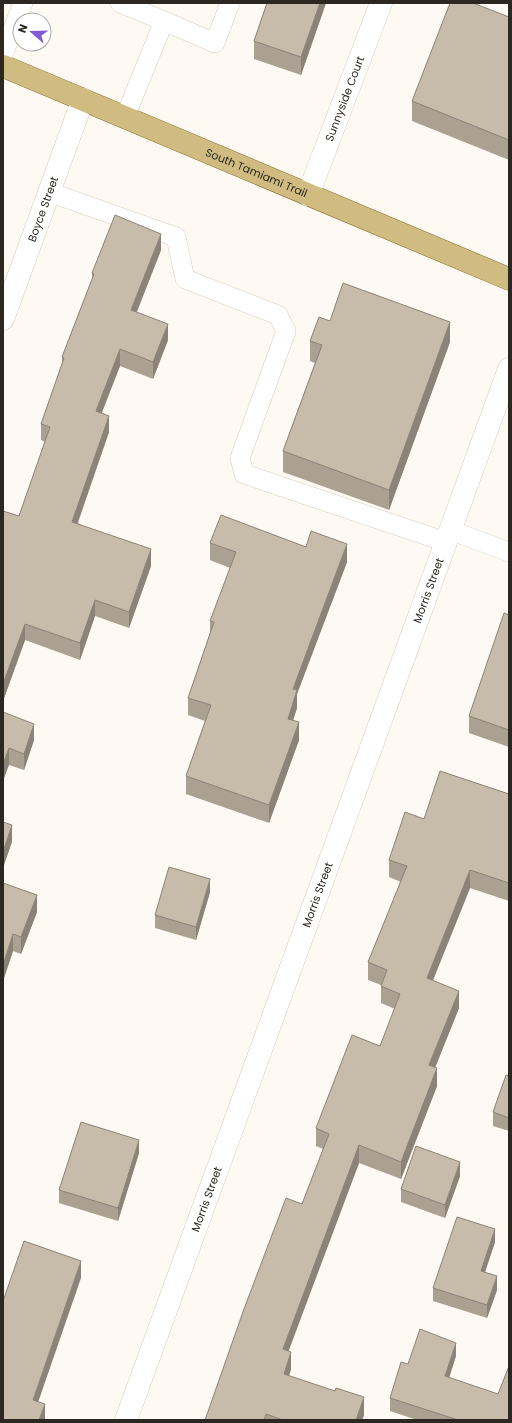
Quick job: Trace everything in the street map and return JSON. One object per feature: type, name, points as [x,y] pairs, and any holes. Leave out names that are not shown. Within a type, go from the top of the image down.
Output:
[{"type":"main road","name":"South Tamiami Trail","points":[[3,66],[509,279]]},
{"type":"street","name":"Sunnyside Court","points":[[308,195],[381,3]]},
{"type":"street","name":"Boyce Street","points":[[3,319],[83,99]]},
{"type":"street","name":"Morris Street","points":[[126,1420],[509,369]]},
{"type":"lane","points":[[3,55],[23,3]]},
{"type":"lane","points":[[120,3],[215,43],[230,3]]},
{"type":"lane","points":[[125,117],[164,21]]},
{"type":"lane","points":[[49,192],[176,237],[185,279],[278,315],[286,331],[240,458],[244,474],[448,536],[509,552]]},
{"type":"building","points":[[267,3],[320,3],[301,57],[254,41]]},
{"type":"building","points":[[450,3],[473,3],[509,17],[509,140],[412,101]]},
{"type":"building","points":[[115,215],[161,234],[131,310],[168,324],[153,362],[120,349],[96,411],[109,416],[72,522],[151,549],[129,612],[95,600],[80,643],[25,624],[3,684],[3,511],[19,516],[50,427],[41,424],[64,358],[62,357],[94,274],[92,273]]},
{"type":"building","points":[[343,283],[450,322],[389,490],[283,451],[322,345],[310,341],[319,317],[330,321]]},
{"type":"building","points":[[221,515],[306,547],[311,531],[347,544],[293,689],[297,690],[288,719],[299,722],[269,805],[186,776],[211,705],[188,698],[214,622],[210,621],[236,552],[210,543]]},
{"type":"building","points":[[504,613],[509,615],[509,730],[469,716]]},
{"type":"building","points":[[3,712],[34,724],[24,754],[9,748],[3,764]]},
{"type":"building","points":[[440,771],[509,794],[509,883],[470,870],[427,978],[459,991],[429,1065],[437,1068],[401,1162],[359,1145],[283,1349],[291,1352],[284,1374],[335,1391],[336,1388],[364,1397],[356,1420],[283,1420],[266,1414],[264,1420],[205,1420],[244,1309],[286,1198],[302,1204],[329,1134],[316,1128],[352,1035],[380,1046],[400,994],[381,986],[387,970],[368,962],[407,866],[389,860],[405,812],[424,819]]},
{"type":"building","points":[[3,822],[12,825],[3,852]]},
{"type":"building","points":[[169,867],[210,879],[196,927],[155,915]]},
{"type":"building","points":[[3,883],[37,895],[21,937],[13,934],[3,965]]},
{"type":"building","points":[[506,1075],[509,1076],[509,1118],[493,1112]]},
{"type":"building","points":[[81,1122],[139,1140],[118,1208],[59,1190]]},
{"type":"building","points":[[416,1146],[460,1162],[445,1205],[401,1189]]},
{"type":"building","points":[[457,1217],[495,1229],[481,1271],[497,1276],[487,1305],[433,1288]]},
{"type":"building","points":[[24,1241],[81,1261],[33,1400],[45,1404],[39,1420],[3,1420],[3,1301]]},
{"type":"building","points":[[420,1329],[456,1343],[445,1376],[498,1394],[509,1366],[509,1420],[458,1420],[390,1398],[401,1362],[408,1364]]}]
